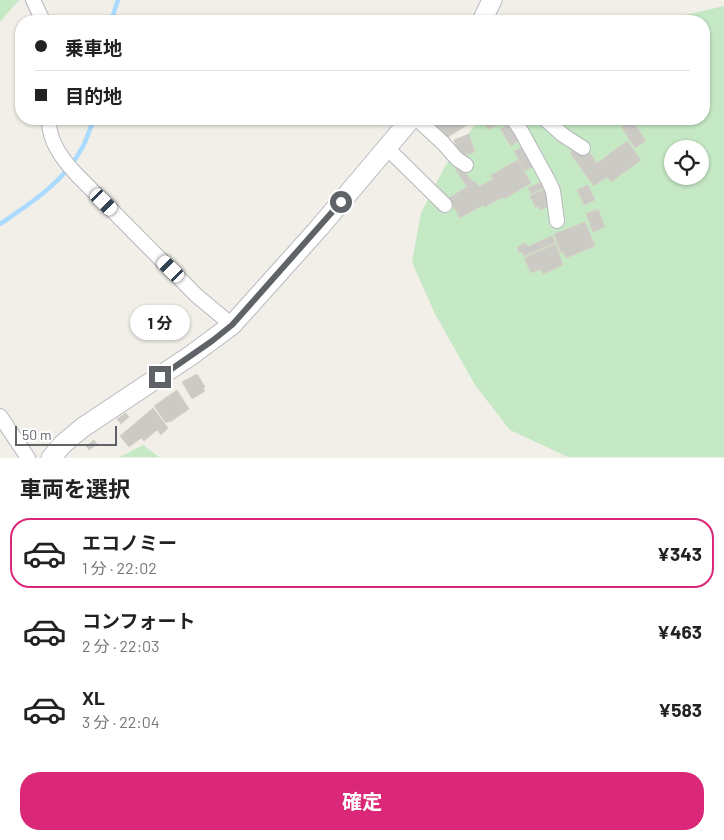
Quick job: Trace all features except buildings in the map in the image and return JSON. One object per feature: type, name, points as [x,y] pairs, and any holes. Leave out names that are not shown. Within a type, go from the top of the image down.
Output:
[{"type":"street","points":[[33,0],[40,15]]},
{"type":"street","points":[[485,15],[492,0]]},
{"type":"street","points":[[48,125],[53,141],[70,168],[198,296],[232,325]]},
{"type":"street","points":[[51,458],[63,444],[82,428],[190,356],[232,325],[295,256],[406,125]]},
{"type":"street","points":[[424,125],[443,143],[456,159],[466,165]]},
{"type":"street","points":[[517,125],[553,191],[557,221]]},
{"type":"street","points":[[551,125],[562,135],[583,148]]},
{"type":"street","points":[[387,148],[445,205]]},
{"type":"street","points":[[0,416],[28,458]]},
{"type":"green space","points":[[0,0],[19,0],[0,22]]},
{"type":"green space","points":[[724,6],[724,457],[568,457],[510,430],[475,385],[434,312],[412,262],[421,213],[444,168],[475,125],[710,125],[710,15],[686,15]]},
{"type":"green space","points":[[143,445],[159,457],[120,457]]},
{"type":"waterway","points":[[113,15],[118,0]]},
{"type":"waterway","points":[[0,224],[46,191],[66,171],[82,148],[92,125]]},
{"type":"route","points":[[160,377],[232,325],[341,202]]}]
